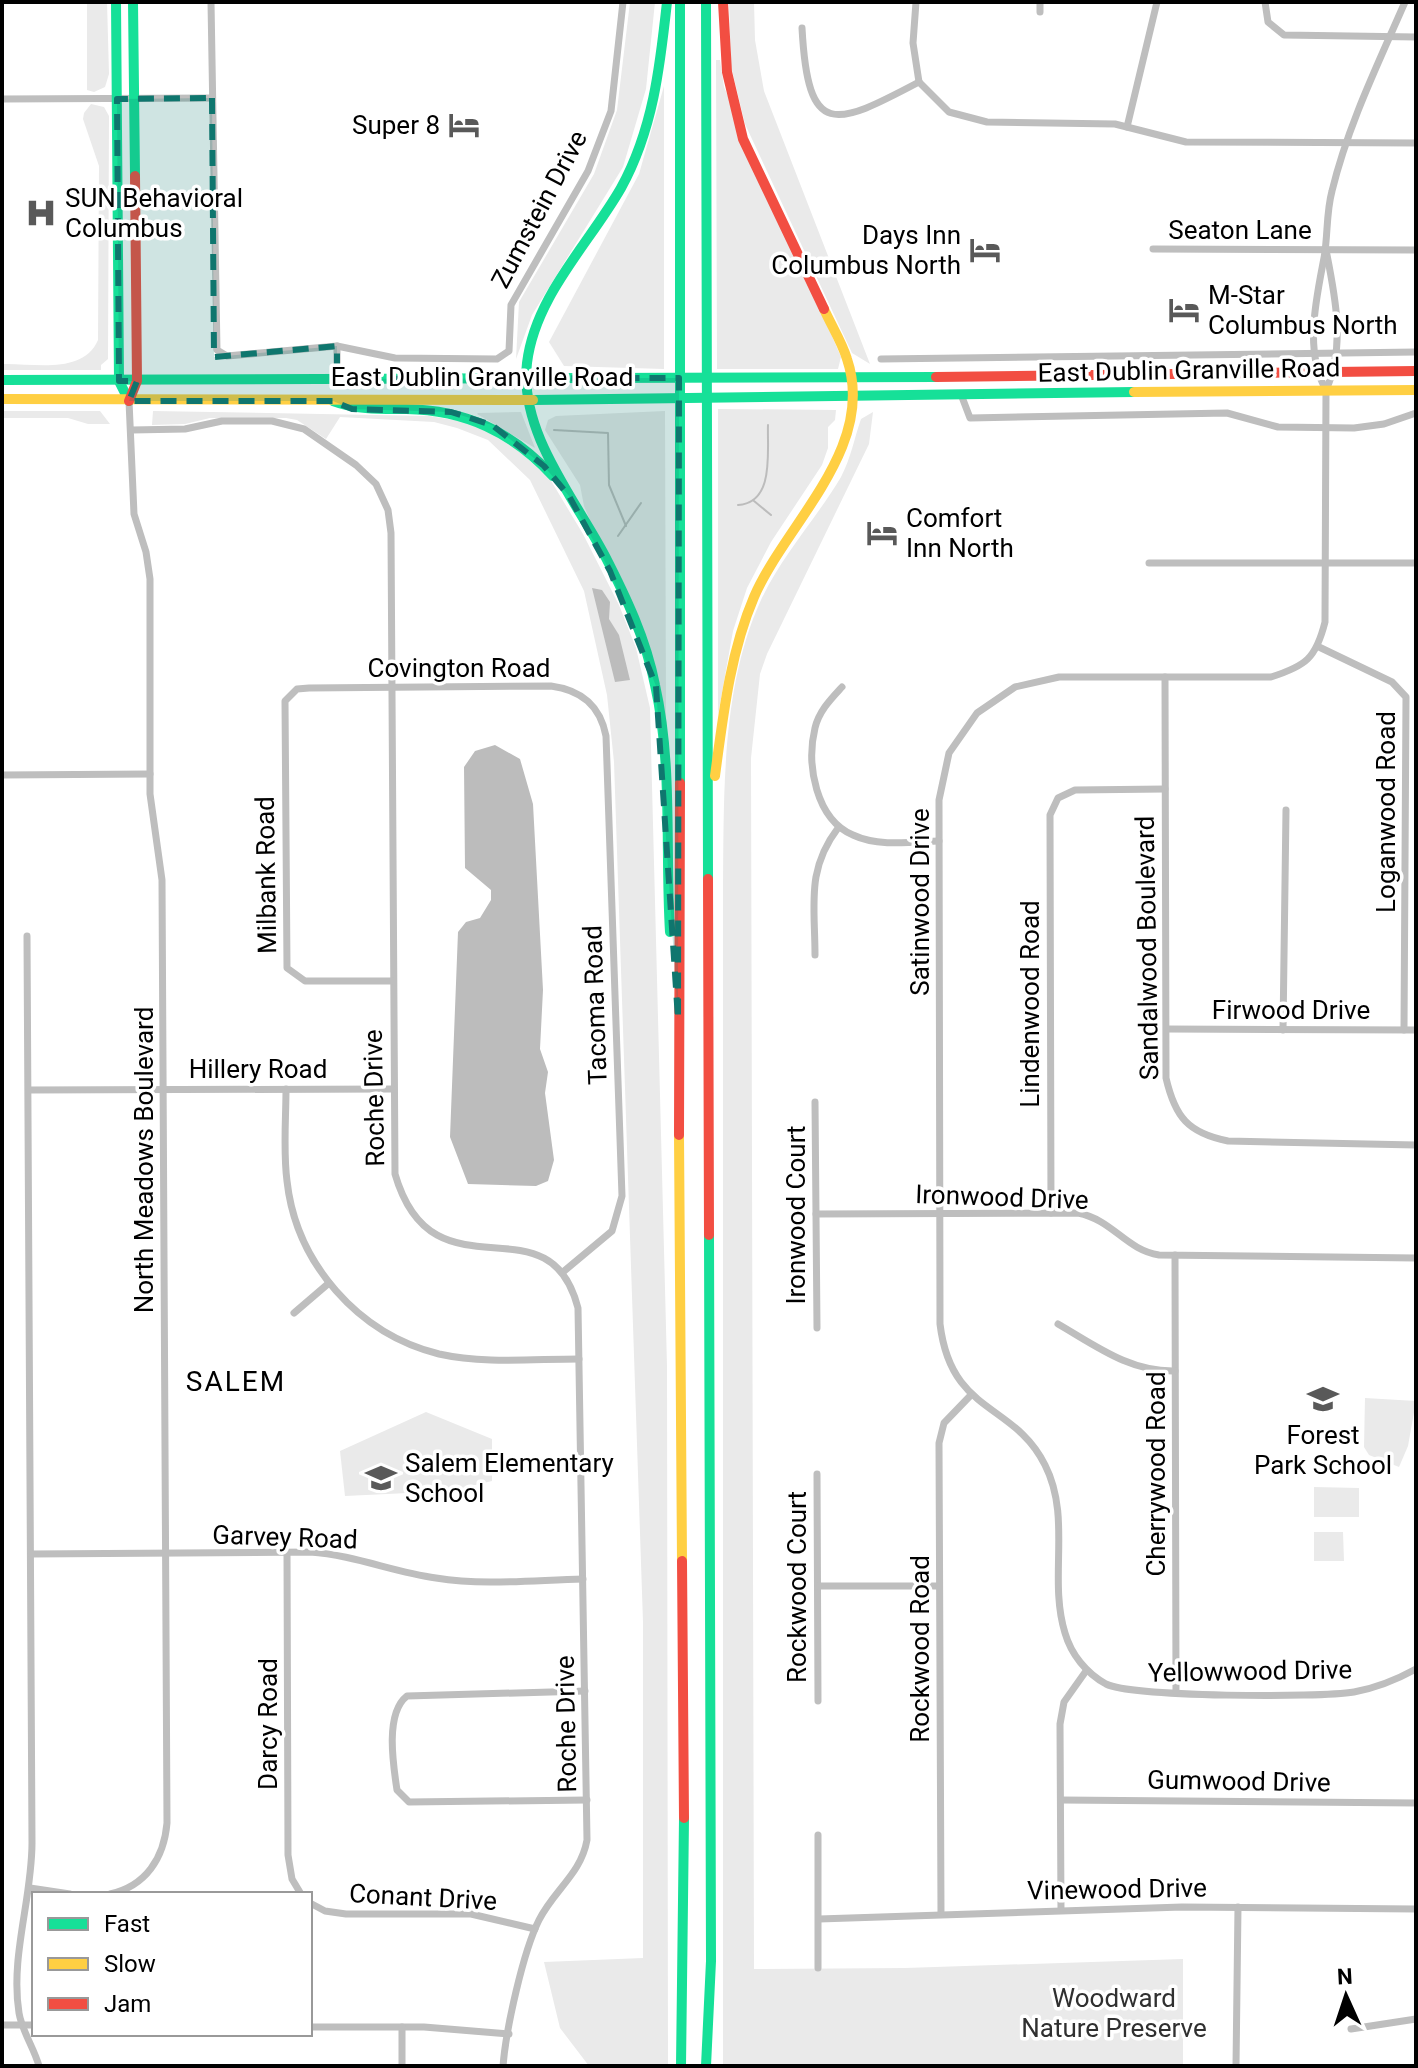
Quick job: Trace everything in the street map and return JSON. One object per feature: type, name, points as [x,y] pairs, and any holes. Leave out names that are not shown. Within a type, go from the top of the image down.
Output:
[{"type":"main road","points":[[116,2],[119,381],[129,401]]},
{"type":"main road","points":[[129,401],[137,381],[133,2]]},
{"type":"main road","points":[[667,2],[654,93],[642,141],[620,190],[552,292],[535,325],[528,353],[528,398],[537,432],[625,601],[656,686],[678,1019]]},
{"type":"main road","points":[[680,2],[678,1019],[684,1857],[681,2066]]},
{"type":"main road","points":[[706,2],[711,2015],[706,2066]]},
{"type":"main road","points":[[708,828],[730,680],[745,621],[756,593],[841,453],[853,397],[852,378],[836,331],[743,139],[731,102],[723,48],[723,2]]},
{"type":"main road","name":"East Dublin Granville Road","points":[[2,380],[852,378],[1416,371]]},
{"type":"main road","name":"East Dublin Granville Road","points":[[2,399],[333,401],[962,397],[1140,391],[1416,390]]},
{"type":"main road","points":[[333,401],[352,409],[433,408],[472,417],[520,443],[569,496]]},
{"type":"street","points":[[2,99],[212,98],[211,2]]},
{"type":"street","name":"Zumstein Drive","points":[[510,340],[511,305],[588,171],[611,111],[623,2]]},
{"type":"street","points":[[916,2],[913,43],[919,82],[949,112],[987,122],[1089,122],[1127,127],[1186,142],[1416,143]]},
{"type":"street","points":[[1040,2],[1040,12]]},
{"type":"street","points":[[1127,127],[1157,2]]},
{"type":"street","points":[[1265,2],[1268,22],[1275,31],[1291,36],[1416,37]]},
{"type":"street","points":[[1326,390],[1315,371],[1314,352],[1316,302],[1326,250],[1330,195],[1344,143],[1405,2]]},
{"type":"street","points":[[802,28],[809,89],[819,109],[831,117],[848,116],[919,82]]},
{"type":"street","name":"East Dublin Granville Road","points":[[212,98],[217,350],[227,356],[337,346],[364,349],[395,358],[497,359],[509,351],[510,340]]},
{"type":"street","name":"Seaton Lane","points":[[1153,249],[1416,250]]},
{"type":"street","points":[[1319,647],[1325,622],[1326,390],[1335,370],[1337,303],[1326,250]]},
{"type":"street","name":"East Dublin Granville Road","points":[[337,346],[337,379]]},
{"type":"street","name":"East Dublin Granville Road","points":[[881,359],[1416,352]]},
{"type":"street","name":"East Dublin Granville Road","points":[[1111,356],[1113,375]]},
{"type":"street","name":"East Dublin Granville Road","points":[[962,397],[970,418],[1227,413],[1278,427],[1369,427],[1416,413]]},
{"type":"street","name":"North Meadows Boulevard","points":[[114,1892],[145,1876],[155,1865],[166,1837],[162,875],[150,774],[150,579],[146,552],[134,514],[129,401]]},
{"type":"street","name":"Roche Drive","points":[[132,430],[185,429],[211,421],[287,423],[304,429],[366,474],[382,496],[391,533],[392,1089],[395,1174],[400,1192],[420,1222],[442,1238],[466,1247],[525,1250],[540,1254],[563,1272],[574,1289],[578,1308],[587,1840],[582,1861],[535,1929],[503,2066]]},
{"type":"street","points":[[1149,563],[1416,563]]},
{"type":"street","name":"Satinwood Drive","points":[[1086,1671],[1065,1633],[1060,1609],[1060,1521],[1046,1467],[1026,1439],[970,1396],[957,1378],[943,1345],[939,800],[949,753],[977,713],[1015,687],[1059,677],[1271,677],[1299,668],[1319,647]]},
{"type":"street","name":"Loganwood Road","points":[[1319,647],[1401,688],[1408,707],[1412,785],[1404,1030]]},
{"type":"street","name":"Sandalwood Boulevard","points":[[1165,677],[1166,1078],[1172,1103],[1187,1124],[1206,1137],[1228,1141],[1416,1145]]},
{"type":"street","points":[[842,687],[825,706],[815,727],[814,746],[818,794],[838,828],[875,841],[939,841]]},
{"type":"street","name":"Covington Road","points":[[309,688],[567,688],[583,696],[599,713]]},
{"type":"street","name":"Milbank Road","points":[[309,688],[292,692],[284,710],[287,968],[305,981],[392,981]]},
{"type":"street","name":"Tacoma Road","points":[[563,1272],[612,1231],[622,1203],[606,736],[599,713]]},
{"type":"street","points":[[2,775],[150,774]]},
{"type":"street","name":"Lindenwood Road","points":[[1051,1213],[1050,815],[1058,798],[1075,790],[1165,789]]},
{"type":"street","points":[[1283,1030],[1286,810]]},
{"type":"street","points":[[815,955],[815,870],[820,853],[838,828]]},
{"type":"street","points":[[27,936],[30,1888],[19,1967],[19,2013],[39,2066]]},
{"type":"street","name":"Firwood Drive","points":[[1167,1029],[1416,1030]]},
{"type":"street","points":[[286,1089],[289,1197],[300,1236],[329,1283],[366,1320],[405,1343],[438,1354],[485,1360],[579,1359]]},
{"type":"street","name":"Hillery Road","points":[[29,1090],[392,1089]]},
{"type":"street","name":"Ironwood Court","points":[[815,1102],[817,1328]]},
{"type":"street","name":"Ironwood Drive","points":[[816,1214],[1051,1213],[1095,1216],[1111,1225],[1133,1246],[1151,1253],[1416,1258]]},
{"type":"street","name":"Cherrywood Road","points":[[1175,1255],[1176,1692]]},
{"type":"street","points":[[294,1313],[329,1283]]},
{"type":"street","points":[[1058,1324],[1129,1365],[1175,1371]]},
{"type":"street","name":"Rockwood Road","points":[[941,1914],[939,1443],[944,1423],[970,1396]]},
{"type":"street","name":"Rockwood Court","points":[[817,1474],[818,1701]]},
{"type":"street","name":"Garvey Road","points":[[31,1554],[287,1552],[346,1555],[450,1580],[583,1579]]},
{"type":"street","name":"Darcy Road","points":[[287,1552],[288,1855],[292,1879],[300,1892]]},
{"type":"street","points":[[818,1586],[939,1586]]},
{"type":"street","name":"Yellowwood Drive","points":[[1086,1671],[1119,1688],[1176,1692],[1341,1694],[1384,1685],[1416,1669]]},
{"type":"street","points":[[1061,1910],[1064,1702],[1086,1671]]},
{"type":"street","points":[[585,1691],[415,1694],[401,1701],[394,1715],[395,1781],[402,1798],[417,1803],[587,1800]]},
{"type":"street","name":"Gumwood Drive","points":[[1061,1800],[1416,1803]]},
{"type":"street","points":[[818,1835],[818,1968]]},
{"type":"street","points":[[30,1888],[57,1892]]},
{"type":"street","name":"Conant Drive","points":[[312,1904],[325,1911],[346,1914],[482,1915],[535,1929]]},
{"type":"street","points":[[1236,2066],[1238,1907]]},
{"type":"street","name":"Vinewood Drive","points":[[819,1919],[1238,1907],[1416,1909]]},
{"type":"street","points":[[1351,2029],[1416,2019]]},
{"type":"street","points":[[2,2025],[32,2025]]},
{"type":"street","points":[[312,2027],[402,2027],[509,2034]]},
{"type":"street","points":[[402,2027],[402,2066]]},
{"type":"highlighted area","points":[[212,98],[214,357],[337,346],[337,379],[679,378],[678,1019],[656,686],[610,571],[569,496],[544,466],[492,425],[451,412],[352,409],[333,401],[129,401],[137,381],[119,381],[117,99]]},
{"type":"green space","points":[[87,2],[107,2],[109,74],[105,87],[94,92],[87,90]]},
{"type":"green space","points":[[630,2],[655,2],[646,89],[623,167],[532,315],[516,359],[519,302],[594,174],[617,110]]},
{"type":"green space","points":[[729,2],[754,2],[755,40],[764,91],[870,364],[852,353],[745,124],[731,66]]},
{"type":"green space","points":[[716,60],[720,60],[724,87],[841,357],[838,369],[717,369]]},
{"type":"green space","points":[[664,86],[664,369],[564,366],[549,342],[639,174]]},
{"type":"green space","points":[[91,104],[104,107],[109,116],[108,359],[101,365],[101,370],[2,370],[2,364],[69,363],[91,351],[98,340],[99,166],[83,119]]},
{"type":"green space","points":[[718,409],[836,410],[835,420],[828,427],[828,448],[822,465],[771,542],[747,588],[733,631],[718,715]]},
{"type":"green space","points":[[2,411],[100,411],[110,424],[88,424],[68,418],[2,418]]},
{"type":"green space","points":[[153,411],[429,416],[472,423],[510,443],[550,479],[583,534],[619,605],[636,648],[650,708],[667,1366],[668,2066],[589,2066],[560,2028],[544,1962],[643,1958],[643,1622],[614,762],[607,695],[584,591],[530,480],[488,440],[434,422],[340,417],[326,439],[297,420],[286,418],[210,418],[185,424],[152,425]]},
{"type":"green space","points":[[665,411],[666,723],[659,681],[584,506],[580,485],[545,430],[548,420],[556,416]]},
{"type":"green space","points":[[521,412],[535,448],[477,414],[478,413]]},
{"type":"green space","name":"Woodward Nature Preserve","points":[[873,412],[869,444],[767,654],[760,674],[751,758],[754,1969],[905,1968],[1183,1959],[1183,2066],[723,2066],[723,889],[727,742],[738,669],[761,600],[841,477],[861,419]]},
{"type":"green space","points":[[1365,1398],[1416,1401],[1408,1446],[1399,1467],[1369,1455],[1364,1447]]},
{"type":"green space","points":[[426,1412],[492,1439],[492,1481],[450,1491],[345,1496],[340,1451]]},
{"type":"green space","points":[[1314,1487],[1359,1488],[1359,1517],[1314,1517]]},
{"type":"green space","points":[[1314,1532],[1343,1532],[1344,1561],[1314,1561]]},
{"type":"shaded area","points":[[592,588],[602,590],[610,602],[609,619],[619,635],[630,680],[615,682]]},
{"type":"shaded area","points":[[495,745],[520,759],[533,804],[543,990],[540,1049],[548,1072],[545,1093],[554,1160],[548,1181],[536,1186],[468,1184],[450,1137],[458,932],[466,922],[480,918],[491,900],[491,890],[465,868],[464,767],[475,751]]},
{"type":"waterway","points":[[738,505],[750,502],[763,486],[768,461],[768,425]]},
{"type":"waterway","points":[[554,430],[608,433],[609,485],[626,526]]},
{"type":"waterway","points":[[754,501],[771,515]]},
{"type":"waterway","points":[[618,536],[641,503]]},
{"type":"traffic: fast","points":[[116,2],[119,381],[129,401]]},
{"type":"traffic: fast","points":[[133,2],[135,176]]},
{"type":"traffic: fast","points":[[667,2],[658,74],[641,144],[621,188],[565,271],[541,315],[527,363],[527,389],[531,414],[540,439],[605,556],[641,635],[651,668],[664,746],[670,932]]},
{"type":"traffic: fast","points":[[680,2],[680,783]]},
{"type":"traffic: fast","points":[[706,2],[708,879]]},
{"type":"traffic: fast","points":[[2,380],[936,377]]},
{"type":"traffic: fast","points":[[533,400],[1134,392]]},
{"type":"traffic: fast","points":[[333,401],[360,407],[428,410],[468,419],[487,426],[521,447],[553,476]]},
{"type":"traffic: fast","points":[[706,2066],[711,1961],[709,1235]]},
{"type":"traffic: fast","points":[[681,2066],[684,1818]]},
{"type":"traffic: slow","points":[[715,776],[728,685],[754,597],[768,569],[824,484],[850,423],[853,392],[847,359],[824,309]]},
{"type":"traffic: slow","points":[[1134,392],[1416,390]]},
{"type":"traffic: slow","points":[[2,399],[533,400]]},
{"type":"traffic: slow","points":[[679,1135],[682,1561]]},
{"type":"traffic: jam","points":[[723,2],[727,72],[743,139],[824,309]]},
{"type":"traffic: jam","points":[[129,401],[137,381],[135,176]]},
{"type":"traffic: jam","points":[[936,377],[1416,371]]},
{"type":"traffic: jam","points":[[679,1135],[680,783]]},
{"type":"traffic: jam","points":[[708,879],[709,1235]]},
{"type":"traffic: jam","points":[[682,1561],[684,1818]]},
{"type":"place","name":"Super 8","points":[[464,125]]},
{"type":"place","name":"SUN Behavioral Columbus","points":[[41,213]]},
{"type":"place","name":"Days Inn Columbus North","points":[[985,250]]},
{"type":"place","name":"M-Star Columbus North","points":[[1184,310]]},
{"type":"place","name":"Comfort Inn North","points":[[882,533]]},
{"type":"place","name":"Forest Park School","points":[[1323,1399]]},
{"type":"place","name":"Salem Elementary School","points":[[381,1478]]},
{"type":"district","name":"SALEM","points":[[236,1381]]}]
